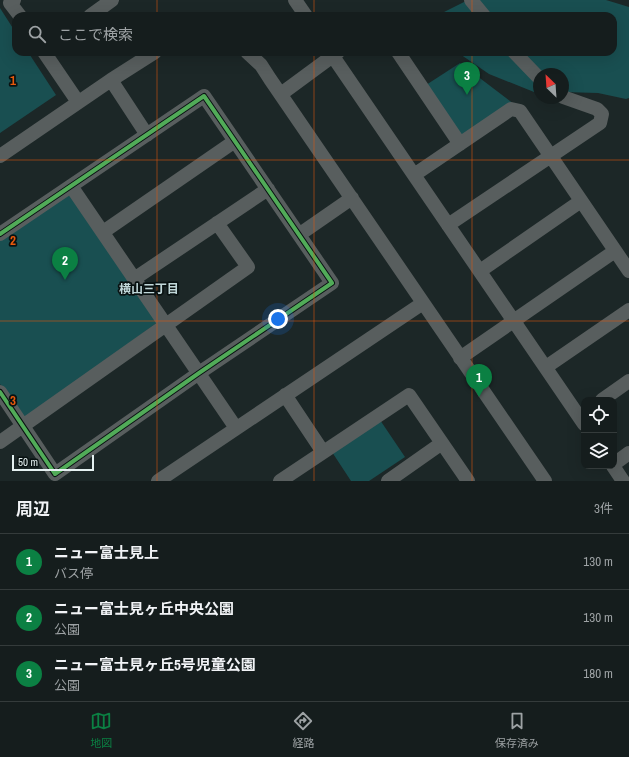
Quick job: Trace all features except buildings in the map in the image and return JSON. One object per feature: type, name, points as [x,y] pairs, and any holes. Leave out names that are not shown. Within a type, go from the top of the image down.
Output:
[{"type":"street","points":[[14,0],[10,2],[17,12]]},
{"type":"street","points":[[96,12],[112,0]]},
{"type":"street","points":[[295,0],[303,12]]},
{"type":"street","points":[[471,0],[481,12]]},
{"type":"street","points":[[47,56],[78,102]]},
{"type":"street","points":[[0,156],[78,102],[149,56]]},
{"type":"street","points":[[251,56],[261,65],[545,481]]},
{"type":"street","points":[[281,94],[330,56]]},
{"type":"street","points":[[336,56],[414,175],[581,417]]},
{"type":"street","points":[[401,56],[460,144]]},
{"type":"street","points":[[518,56],[533,72]]},
{"type":"street","points":[[111,80],[147,135]]},
{"type":"street","points":[[0,234],[204,96],[300,234],[332,283],[199,373],[55,474],[0,392]]},
{"type":"street","points":[[448,225],[600,123],[602,114],[598,109],[569,99]]},
{"type":"street","points":[[414,175],[511,109],[520,111],[629,271]]},
{"type":"street","points":[[103,232],[235,141]]},
{"type":"street","points":[[71,186],[236,428]]},
{"type":"street","points":[[134,279],[268,189]]},
{"type":"street","points":[[300,234],[352,198]]},
{"type":"street","points":[[480,271],[581,201]]},
{"type":"street","points":[[0,442],[248,267],[217,223]]},
{"type":"street","points":[[460,358],[616,251]]},
{"type":"street","points":[[158,481],[423,303]]},
{"type":"street","points":[[546,367],[629,310]]},
{"type":"street","points":[[606,397],[629,381]]},
{"type":"street","points":[[286,395],[323,452]]},
{"type":"street","points":[[280,481],[410,395],[468,481]]},
{"type":"street","points":[[388,481],[442,443]]},
{"type":"street","points":[[617,462],[629,453]]},
{"type":"street","points":[[616,469],[623,481]]},
{"type":"shaded area","points":[[468,0],[606,0],[629,7],[629,98],[626,99],[598,93],[569,92],[569,68],[533,68],[533,92],[489,74],[463,56],[617,56],[617,12],[444,12]]},
{"type":"shaded area","points":[[0,8],[12,27],[12,56],[31,56],[56,95],[0,133]]},
{"type":"shaded area","points":[[460,63],[514,104],[461,137],[426,85]]},
{"type":"shaded area","points":[[70,192],[158,322],[24,420],[0,384],[0,239]]},
{"type":"shaded area","points":[[380,420],[405,457],[369,481],[351,481],[332,452]]},
{"type":"cycle path","points":[[0,234],[204,96],[332,283],[199,373],[55,474],[0,392]]},
{"type":"place","name":"ニュー富士見ヶ丘5号児童公園","points":[[467,95]]},
{"type":"place","name":"ニュー富士見ヶ丘中央公園","points":[[65,280]]},
{"type":"place","name":"ニュー富士見上","points":[[479,397]]},
{"type":"district","name":"横山三丁目","points":[[149,289]]}]
